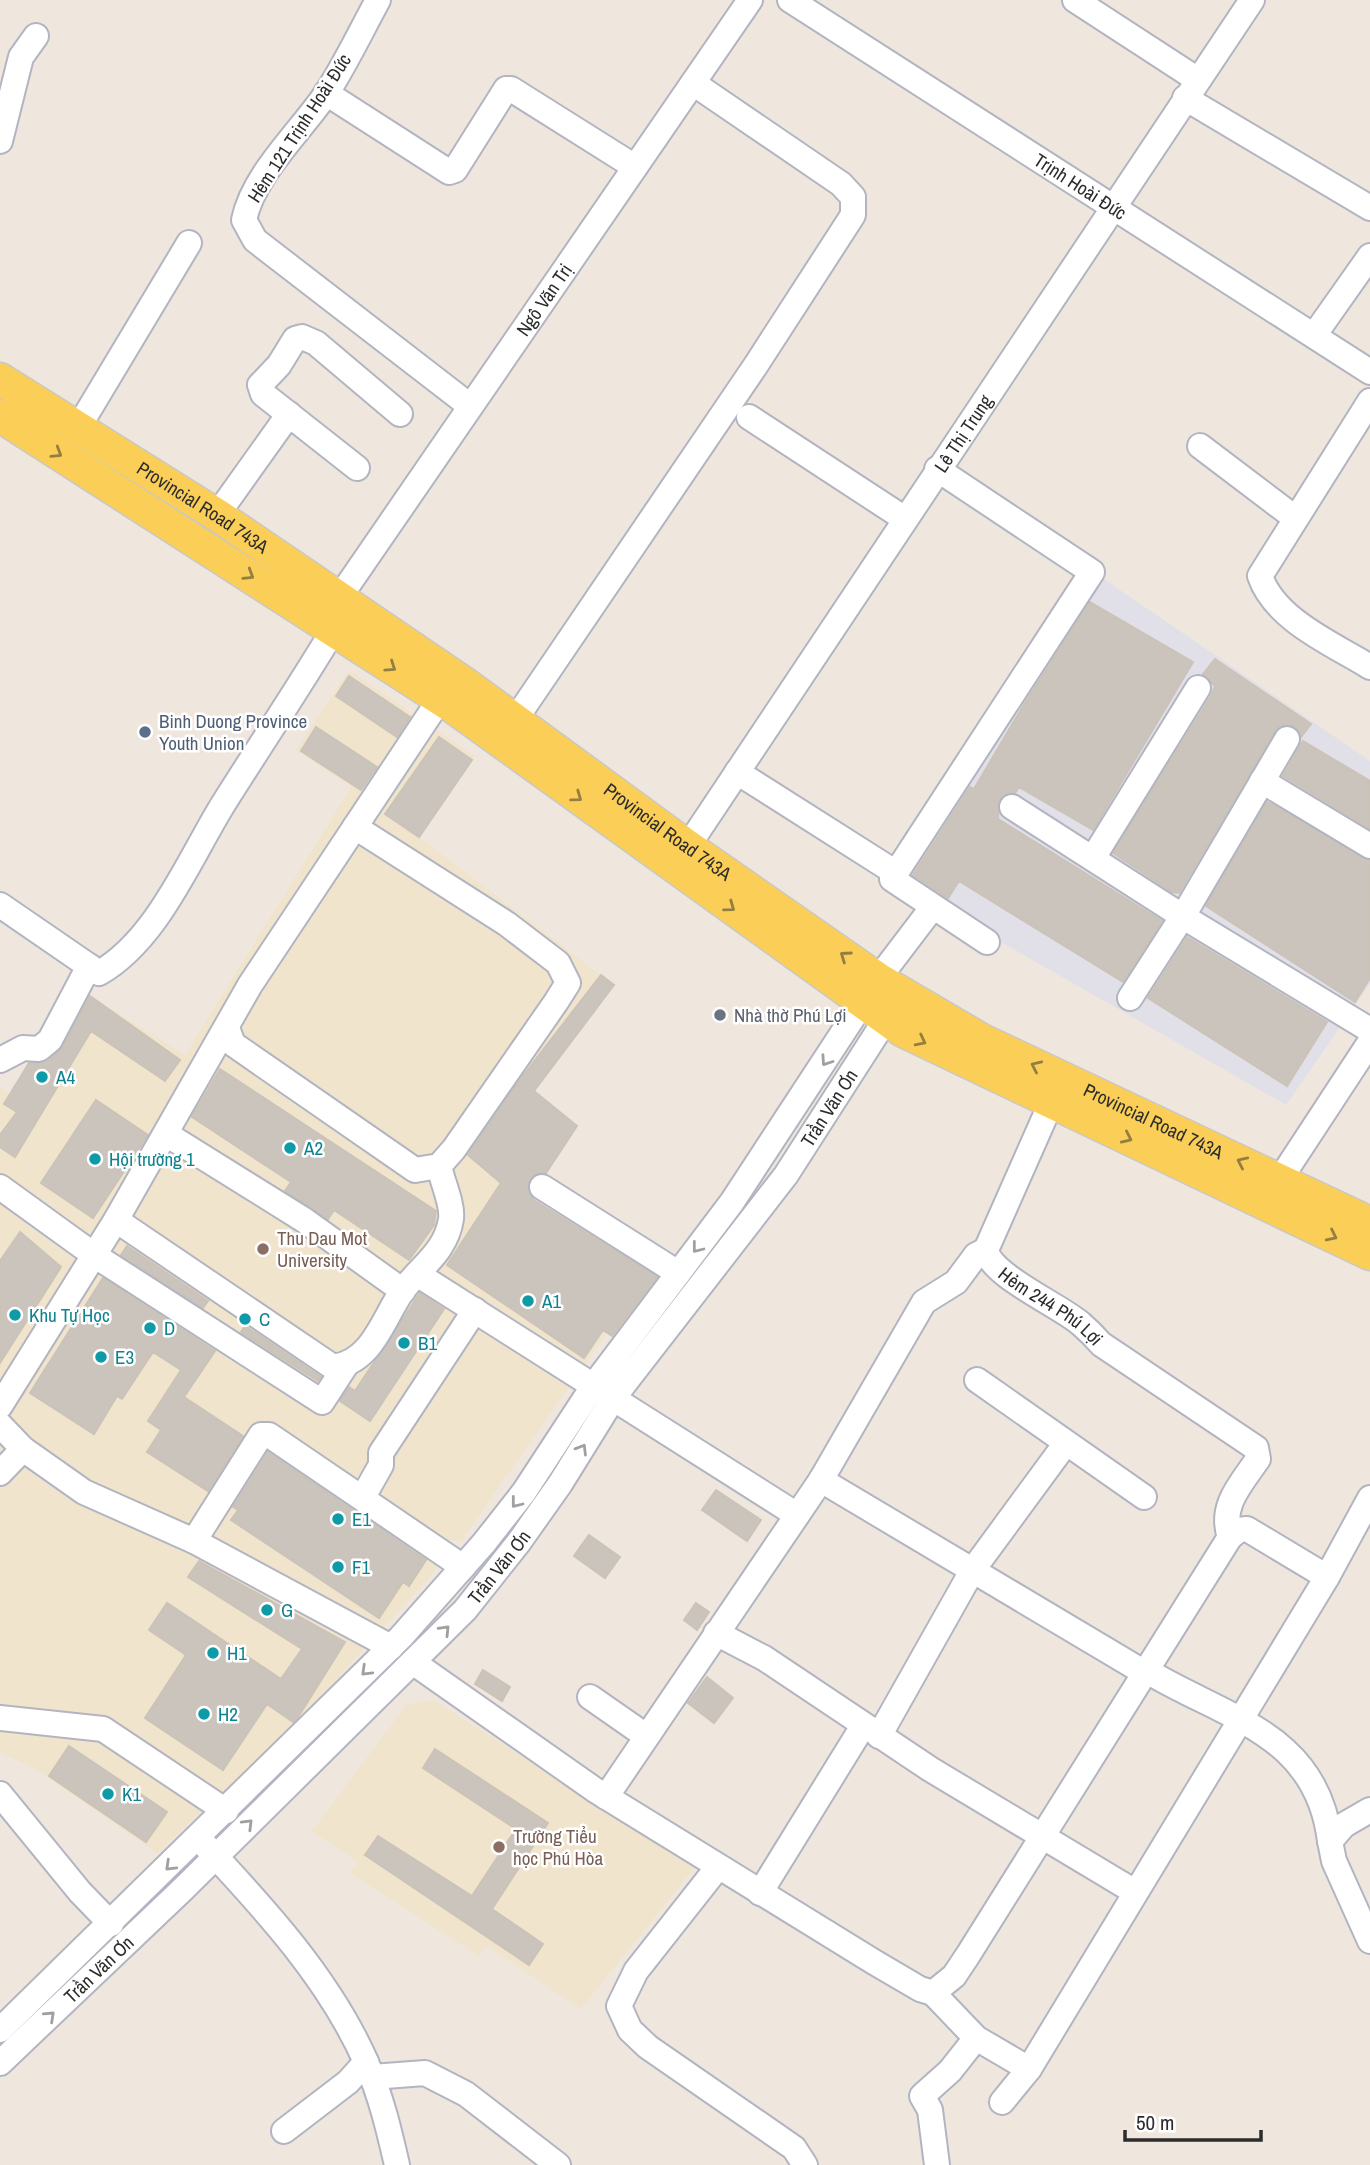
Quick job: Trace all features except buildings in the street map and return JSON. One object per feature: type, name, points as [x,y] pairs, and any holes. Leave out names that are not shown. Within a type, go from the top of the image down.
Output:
[{"type":"main road","name":"Provincial Road 743A","points":[[3,386],[78,428],[216,515],[515,720],[681,856]]},
{"type":"main road","name":"Provincial Road 743A","points":[[0,416],[334,629],[681,856],[883,999],[966,1064],[1051,1103],[1272,1191],[1370,1223]]},
{"type":"main road","name":"Provincial Road 743A","points":[[883,999],[982,1040],[1272,1191],[1370,1254]]},
{"type":"street","name":"Hẻm 121 Trịnh Hoài Đức","points":[[378,0],[326,93],[276,159],[250,202],[244,220],[255,240],[470,406]]},
{"type":"street","name":"Ngô Văn Trị","points":[[339,598],[750,0]]},
{"type":"street","name":"Trịnh Hoài Đức","points":[[790,0],[1315,334],[1370,372]]},
{"type":"street","points":[[1076,0],[1191,89],[1370,208]]},
{"type":"street","name":"Lê Thị Trung","points":[[681,856],[1112,205],[1252,0]]},
{"type":"street","points":[[0,141],[21,57],[36,36]]},
{"type":"street","points":[[515,720],[756,365],[852,215],[853,197],[841,184],[693,83]]},
{"type":"street","points":[[326,93],[449,172],[455,170],[506,89],[512,89],[635,167]]},
{"type":"street","points":[[78,428],[189,243]]},
{"type":"street","points":[[1315,334],[1370,256]]},
{"type":"street","points":[[357,468],[289,414],[268,401],[260,385],[279,365],[295,339],[302,337],[316,343],[401,414]]},
{"type":"street","points":[[1370,401],[1260,576],[1265,589],[1298,623],[1370,667]]},
{"type":"street","points":[[216,515],[289,414]]},
{"type":"street","points":[[750,417],[905,519]]},
{"type":"street","points":[[1200,446],[1295,518]]},
{"type":"street","points":[[937,469],[1091,572],[892,879],[987,942]]},
{"type":"street","points":[[0,905],[99,973],[111,966],[157,917],[224,803],[334,629]]},
{"type":"street","points":[[1093,858],[1198,688]]},
{"type":"street","points":[[0,1406],[116,1220],[250,985],[440,699]]},
{"type":"street","points":[[1130,999],[1287,739]]},
{"type":"street","points":[[737,772],[896,873]]},
{"type":"street","points":[[1262,781],[1370,846]]},
{"type":"street","points":[[1012,807],[1182,916],[1370,1030]]},
{"type":"street","points":[[227,1028],[233,1044],[415,1170],[439,1166],[454,1149],[568,982],[558,963],[507,924],[355,827]]},
{"type":"street","points":[[883,999],[932,908]]},
{"type":"street","points":[[0,1060],[23,1048],[39,1049],[50,1040],[89,966]]},
{"type":"street","name":"Trần Văn Ơn","points":[[0,2030],[111,1924],[207,1847],[414,1663],[465,1610],[519,1542],[573,1464],[604,1391],[678,1273],[883,999]]},
{"type":"street","name":"Trần Văn Ơn","points":[[0,2063],[207,1847],[226,1811],[391,1647],[463,1567],[604,1391],[786,1175],[883,999]]},
{"type":"street","points":[[1272,1191],[1370,1042]]},
{"type":"street","name":"Hẻm 244 Phú Lợi","points":[[1051,1103],[986,1250],[987,1257],[1001,1270],[1081,1324],[1101,1344],[1256,1448],[1258,1459],[1231,1497],[1228,1507],[1225,1519],[1230,1537]]},
{"type":"street","points":[[166,1134],[410,1282],[475,1310],[797,1514]]},
{"type":"street","points":[[0,1187],[94,1255],[322,1402],[346,1365],[377,1339],[410,1282],[435,1258],[451,1218],[439,1166]]},
{"type":"street","points":[[542,1186],[678,1273]]},
{"type":"street","points":[[116,1220],[333,1367],[346,1365]]},
{"type":"street","points":[[606,1797],[821,1480],[924,1302],[956,1282],[976,1255],[986,1250]]},
{"type":"street","points":[[363,1497],[381,1465],[381,1453],[475,1310]]},
{"type":"street","points":[[977,1380],[1144,1497]]},
{"type":"street","points":[[0,1425],[9,1457],[194,1541],[391,1647]]},
{"type":"street","points":[[194,1541],[261,1435],[269,1435],[463,1567]]},
{"type":"street","points":[[760,1893],[871,1731],[972,1571],[1066,1443]]},
{"type":"street","points":[[821,1480],[1145,1673],[1154,1675],[1270,1736],[1287,1750],[1311,1781],[1326,1814],[1339,1872],[1370,1941]]},
{"type":"street","points":[[1002,2102],[1029,2069],[1327,1577],[1370,1498]]},
{"type":"street","points":[[933,1993],[954,1976],[1230,1537],[1239,1530],[1247,1529],[1327,1577]]},
{"type":"street","points":[[716,1633],[764,1658],[871,1731],[1135,1892]]},
{"type":"street","points":[[414,1663],[606,1797],[920,1989],[933,1993],[976,2038],[1029,2069]]},
{"type":"street","points":[[590,1697],[646,1736]]},
{"type":"street","points":[[0,1718],[103,1728],[226,1811]]},
{"type":"street","points":[[0,1794],[80,1892],[111,1924]]},
{"type":"street","points":[[1330,1841],[1343,1825],[1370,1810]]},
{"type":"street","points":[[207,1847],[265,1909],[346,2023],[369,2069],[384,2108],[397,2165]]},
{"type":"street","points":[[718,1867],[636,1971],[619,2006],[630,2030],[648,2047],[794,2148],[805,2165]]},
{"type":"street","points":[[937,2165],[930,2110],[922,2096],[950,2071],[976,2038]]},
{"type":"street","points":[[284,2131],[369,2069],[425,2073],[466,2094],[558,2165]]},
{"type":"shaded area","points":[[1101,577],[1370,761],[1370,984],[1286,1105],[898,883]]},
{"type":"shaded area","name":"Thu Dau Mot University","points":[[349,670],[475,756],[419,837],[614,985],[478,1166],[501,1183],[511,1271],[607,1333],[461,1541],[450,1540],[435,1571],[288,1732],[157,1853],[32,1767],[0,1753],[0,1088],[10,1094],[36,1052],[86,993],[185,1055],[351,787],[296,750]]},
{"type":"shaded area","name":"Trường Tiểu học Phú Hòa","points":[[434,1700],[695,1867],[581,2009],[487,1946],[479,1956],[350,1873],[358,1862],[312,1831],[406,1705]]},
{"type":"place","name":"Binh Duong Province Youth Union","points":[[145,732]]},
{"type":"place","name":"Nhà thờ Phú Lợi","points":[[720,1015]]},
{"type":"place","name":"A4","points":[[42,1077]]},
{"type":"place","name":"A2","points":[[290,1148]]},
{"type":"place","name":"Hội trường 1","points":[[95,1159]]},
{"type":"place","name":"Thu Dau Mot University","points":[[263,1249]]},
{"type":"place","name":"A1","points":[[528,1301]]},
{"type":"place","name":"Khu Tự Học","points":[[15,1315]]},
{"type":"place","name":"C","points":[[245,1319]]},
{"type":"place","name":"D","points":[[150,1328]]},
{"type":"place","name":"B1","points":[[404,1343]]},
{"type":"place","name":"E3","points":[[101,1357]]},
{"type":"place","name":"E1","points":[[338,1519]]},
{"type":"place","name":"F1","points":[[338,1567]]},
{"type":"place","name":"G","points":[[267,1610]]},
{"type":"place","name":"H1","points":[[213,1653]]},
{"type":"place","name":"H2","points":[[204,1714]]},
{"type":"place","name":"K1","points":[[108,1794]]},
{"type":"place","name":"Trường Tiểu học Phú Hòa","points":[[499,1847]]}]
